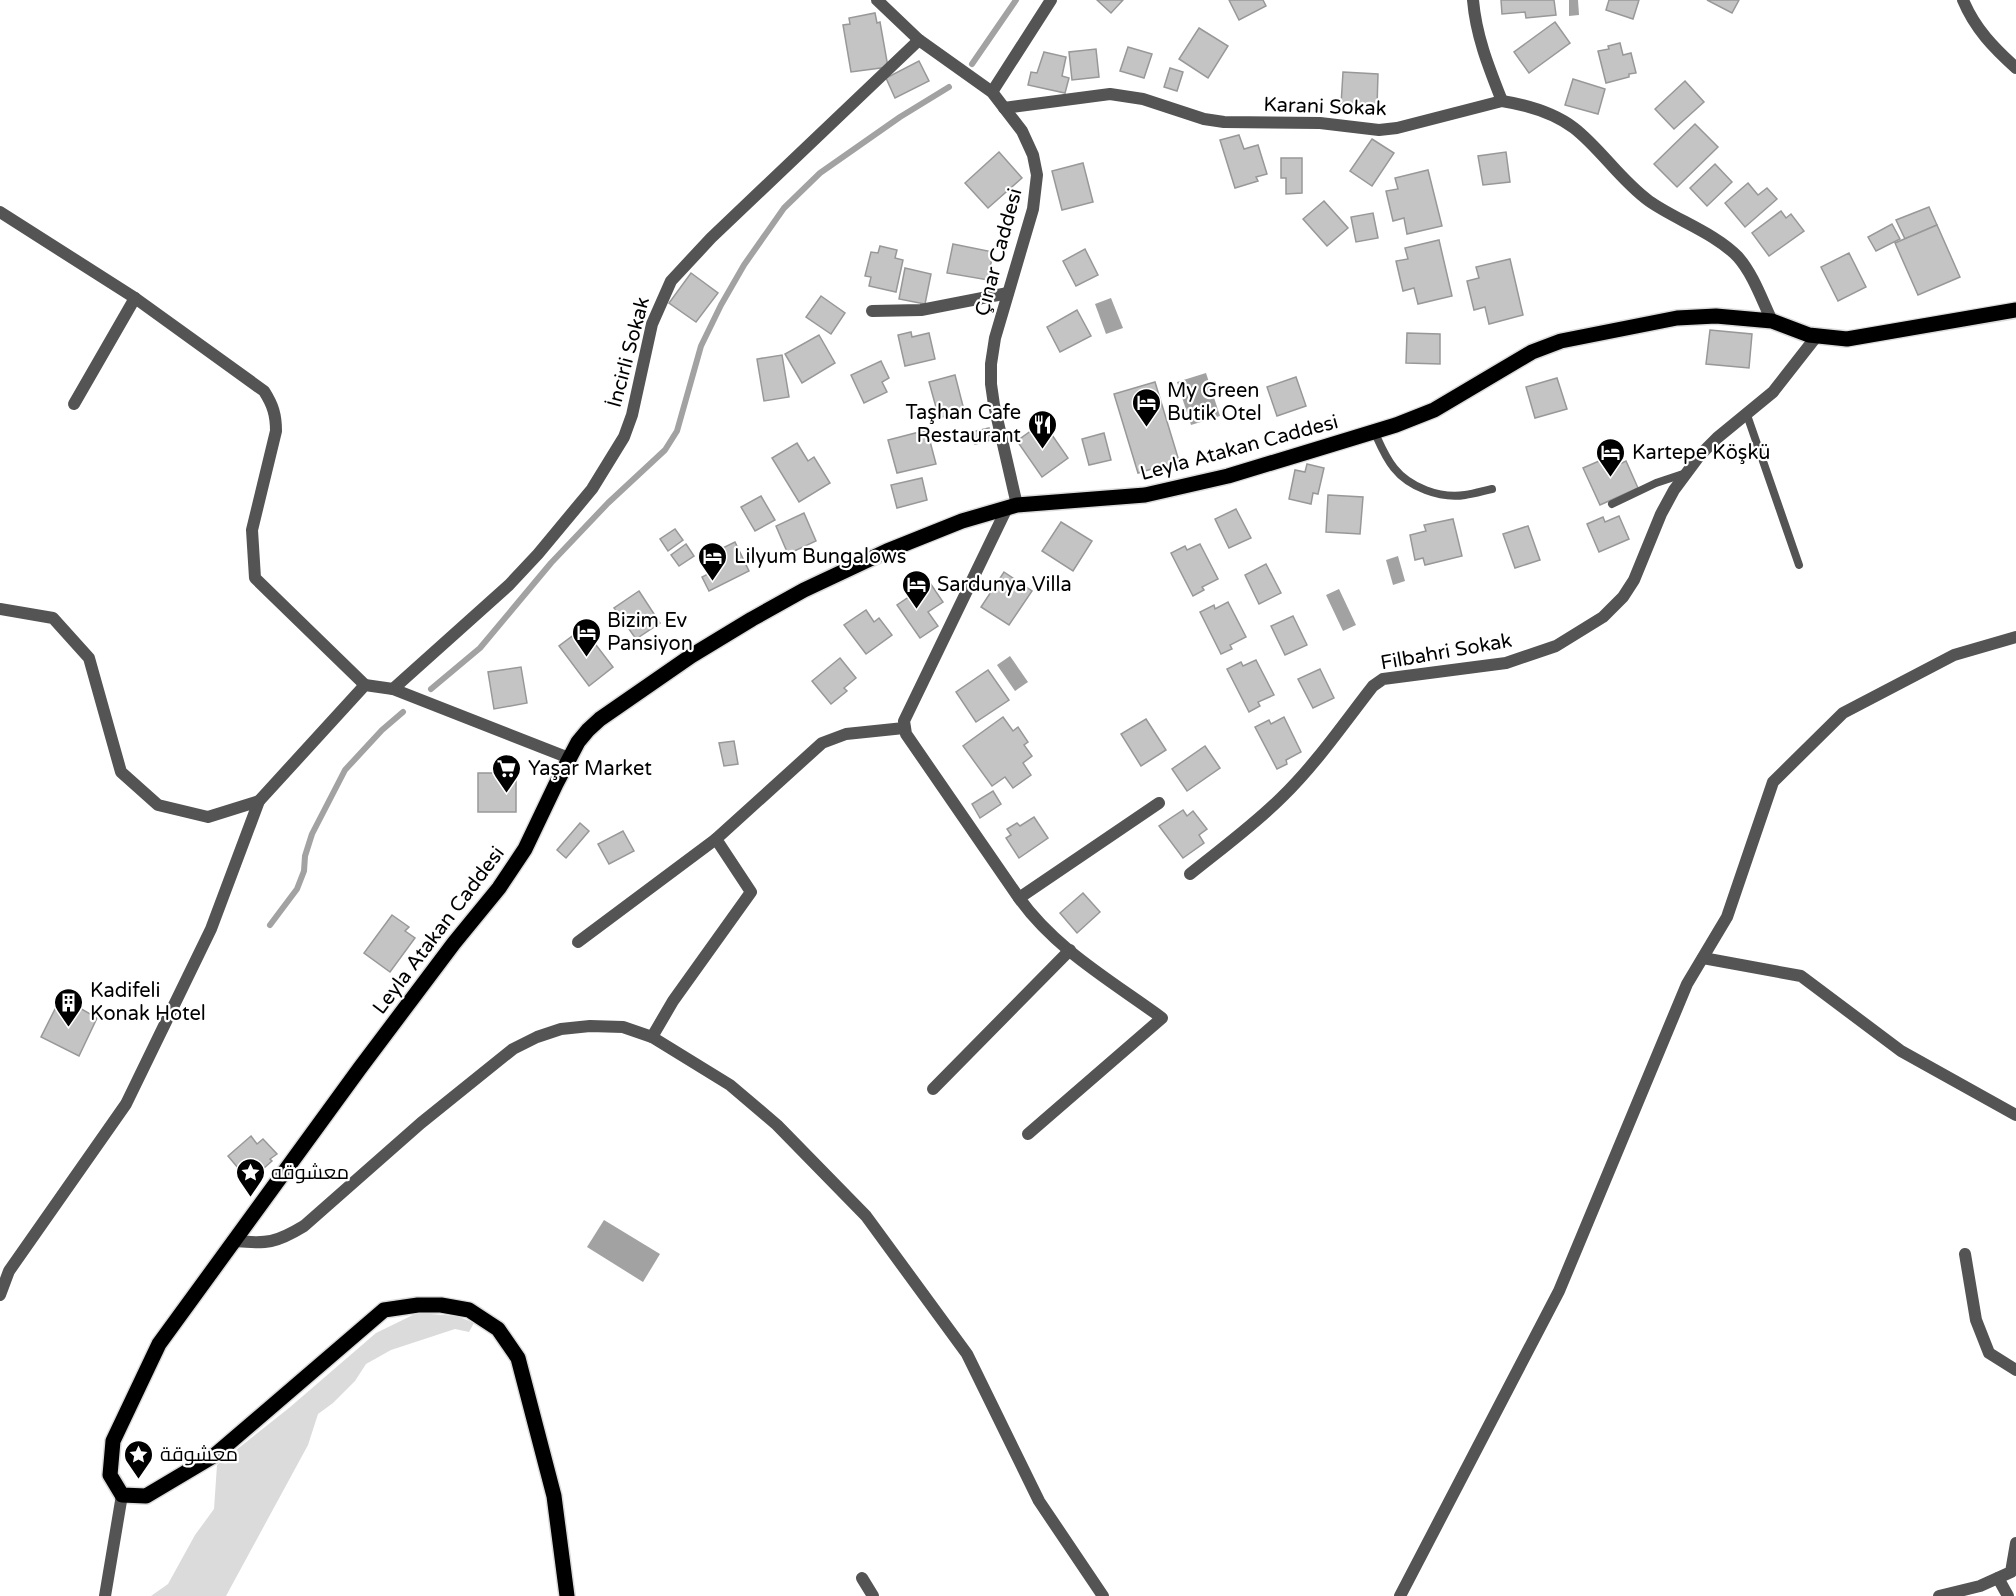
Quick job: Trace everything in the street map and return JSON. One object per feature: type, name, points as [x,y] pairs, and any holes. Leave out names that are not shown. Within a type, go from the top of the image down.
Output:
[{"type":"main road","name":"Leyla Atakan Caddesi","points":[[122,1495],[110,1475],[113,1442],[159,1344],[360,1068],[454,943],[499,888],[525,849],[569,758],[588,730],[600,719],[692,656],[804,590],[887,551],[962,521],[1012,506],[1145,495],[1228,476],[1434,410],[1532,352],[1560,341],[1677,318],[1716,316],[1772,321],[1816,337],[1847,339],[2016,310]]},
{"type":"main road","points":[[122,1495],[146,1496],[215,1455],[384,1310],[418,1305],[441,1305],[469,1310],[498,1329],[518,1358],[554,1496],[567,1596]]},
{"type":"street","name":"Çınar Caddesi","points":[[877,0],[919,40],[992,92],[1022,131],[1034,155],[1037,175],[1033,209],[993,348],[991,384],[1012,506]]},
{"type":"street","points":[[992,92],[1051,0]]},
{"type":"street","points":[[1473,0],[1482,47],[1502,101]]},
{"type":"street","points":[[1963,0],[1988,43],[2016,68]]},
{"type":"street","name":"İncirli Sokak","points":[[393,689],[509,585],[592,489],[624,437],[632,415],[652,324],[671,281],[711,238],[919,40]]},
{"type":"street","name":"Karani Sokak","points":[[1004,108],[1110,94],[1143,99],[1224,122],[1320,123],[1379,130],[1397,128],[1502,101],[1534,108],[1572,126],[1628,184],[1647,199],[1731,251],[1745,266],[1772,321]]},
{"type":"street","points":[[0,212],[135,298],[264,391],[276,417],[276,431],[252,530],[255,578],[365,685],[393,689],[569,758]]},
{"type":"street","points":[[872,311],[921,310],[1008,293]]},
{"type":"street","points":[[74,404],[135,298]]},
{"type":"street","name":"Filbahri Sokak","points":[[1190,874],[1284,796],[1322,752],[1373,686],[1383,679],[1506,663],[1556,646],[1602,616],[1623,597],[1634,580],[1661,514],[1674,490],[1700,455],[1773,392],[1816,337]]},
{"type":"street","points":[[1012,506],[904,721],[904,728],[1018,898],[1038,923],[1070,950],[1162,1018],[1028,1134]]},
{"type":"street","points":[[0,609],[53,618],[89,658],[121,772],[158,805],[208,817],[259,801]]},
{"type":"street","points":[[1400,1596],[1559,1291],[1687,984],[1727,917],[1773,782],[1843,713],[1954,655],[2016,637]]},
{"type":"street","points":[[0,1295],[9,1270],[126,1104],[211,928],[259,801],[365,685]]},
{"type":"street","points":[[578,942],[716,839],[822,743],[846,734],[904,728]]},
{"type":"street","points":[[1018,898],[1159,803]]},
{"type":"street","points":[[652,1037],[673,1001],[751,892],[716,839]]},
{"type":"street","points":[[933,1089],[1070,950]]},
{"type":"street","points":[[1703,958],[1801,976],[1901,1051],[2016,1115]]},
{"type":"street","points":[[235,1241],[269,1243],[284,1238],[304,1226],[484,1071],[513,1049],[537,1037],[561,1029],[607,1025],[623,1027],[652,1037],[706,1068],[730,1085],[777,1125],[866,1216],[967,1354],[1039,1501],[1103,1596]]},
{"type":"street","points":[[1965,1254],[1976,1320],[1989,1353],[2016,1370]]},
{"type":"street","points":[[105,1596],[122,1495]]},
{"type":"street","points":[[1939,1596],[1980,1586],[2011,1572],[2016,1543]]},
{"type":"street","points":[[862,1578],[873,1596]]},
{"type":"street","points":[[1998,1578],[2008,1596]]},
{"type":"lane","points":[[1747,415],[1799,565]]},
{"type":"lane","points":[[1374,431],[1392,466],[1401,476],[1417,486],[1449,496],[1464,496],[1492,489]]},
{"type":"lane","points":[[1612,504],[1656,483],[1687,472]]},
{"type":"shaded area","points":[[1569,0],[1578,0],[1579,15],[1569,16]]},
{"type":"shaded area","points":[[1111,298],[1123,328],[1106,334],[1095,304]]},
{"type":"shaded area","points":[[1206,373],[1220,416],[1191,425],[1177,382]]},
{"type":"shaded area","points":[[1398,556],[1405,581],[1393,585],[1386,560]]},
{"type":"shaded area","points":[[1339,589],[1356,625],[1343,631],[1326,595]]},
{"type":"shaded area","points":[[1010,656],[1028,682],[1015,691],[997,665]]},
{"type":"shaded area","points":[[604,1220],[660,1254],[643,1282],[587,1247]]},
{"type":"shaded area","points":[[417,1313],[457,1316],[474,1323],[469,1332],[455,1329],[391,1350],[366,1364],[355,1381],[318,1414],[308,1445],[226,1596],[151,1596],[168,1584],[195,1535],[214,1509],[217,1465],[289,1408],[376,1333]]},
{"type":"building","points":[[1097,0],[1123,0],[1111,13]]},
{"type":"building","points":[[1229,0],[1263,0],[1266,6],[1239,20]]},
{"type":"building","points":[[1501,0],[1554,0],[1556,15],[1526,18],[1525,12],[1502,14]]},
{"type":"building","points":[[1609,0],[1639,0],[1633,19],[1606,10]]},
{"type":"building","points":[[1707,0],[1739,0],[1732,13]]},
{"type":"building","points":[[875,13],[877,23],[880,22],[888,67],[851,72],[843,25],[850,24],[849,18]]},
{"type":"building","points":[[1555,22],[1570,43],[1529,73],[1514,52]]},
{"type":"building","points":[[1199,28],[1228,46],[1208,78],[1179,59]]},
{"type":"building","points":[[1620,43],[1623,55],[1631,53],[1636,73],[1606,83],[1598,51],[1609,49],[1608,46]]},
{"type":"building","points":[[1128,47],[1152,54],[1144,78],[1120,71]]},
{"type":"building","points":[[1096,49],[1099,77],[1072,80],[1069,52]]},
{"type":"building","points":[[1044,52],[1066,57],[1062,76],[1069,78],[1065,93],[1028,85],[1031,72],[1037,73]]},
{"type":"building","points":[[919,61],[929,81],[895,98],[886,78]]},
{"type":"building","points":[[1170,68],[1183,72],[1177,91],[1164,87]]},
{"type":"building","points":[[1343,72],[1378,74],[1377,107],[1341,105]]},
{"type":"building","points":[[1573,79],[1605,89],[1598,114],[1565,105]]},
{"type":"building","points":[[1685,81],[1704,102],[1674,129],[1655,109]]},
{"type":"building","points":[[1695,124],[1718,147],[1677,187],[1654,164]]},
{"type":"building","points":[[1239,135],[1244,149],[1258,145],[1267,174],[1256,177],[1258,181],[1235,188],[1220,140]]},
{"type":"building","points":[[1372,139],[1394,153],[1372,186],[1350,171]]},
{"type":"building","points":[[999,152],[1022,178],[988,208],[965,183]]},
{"type":"building","points":[[1506,152],[1510,182],[1483,185],[1478,156]]},
{"type":"building","points":[[1281,158],[1302,158],[1302,193],[1286,194],[1286,178],[1281,178]]},
{"type":"building","points":[[1083,163],[1093,202],[1062,210],[1052,171]]},
{"type":"building","points":[[1715,164],[1732,182],[1707,206],[1690,188]]},
{"type":"building","points":[[1428,170],[1442,226],[1407,234],[1404,218],[1393,221],[1386,191],[1398,189],[1395,178]]},
{"type":"building","points":[[1748,183],[1758,195],[1767,188],[1777,199],[1745,227],[1725,203]]},
{"type":"building","points":[[1324,201],[1348,228],[1327,246],[1303,219]]},
{"type":"building","points":[[1929,207],[1937,225],[1905,239],[1896,220]]},
{"type":"building","points":[[1781,211],[1786,218],[1791,214],[1804,231],[1769,256],[1752,233]]},
{"type":"building","points":[[1373,213],[1378,238],[1356,242],[1351,217]]},
{"type":"building","points":[[1892,224],[1900,239],[1876,251],[1868,237]]},
{"type":"building","points":[[1937,225],[1960,277],[1918,295],[1895,243]]},
{"type":"building","points":[[1439,240],[1452,296],[1418,304],[1414,288],[1403,291],[1396,261],[1408,259],[1405,248]]},
{"type":"building","points":[[953,244],[993,252],[988,280],[947,273]]},
{"type":"building","points":[[880,246],[897,250],[895,258],[903,260],[896,292],[869,286],[871,277],[865,276],[871,252],[878,253]]},
{"type":"building","points":[[1085,249],[1098,275],[1076,286],[1063,261]]},
{"type":"building","points":[[1849,253],[1866,287],[1838,301],[1821,267]]},
{"type":"building","points":[[1510,259],[1523,315],[1489,324],[1485,307],[1474,310],[1467,281],[1479,278],[1476,267]]},
{"type":"building","points":[[905,268],[931,274],[925,304],[899,299]]},
{"type":"building","points":[[691,273],[718,293],[696,322],[669,303]]},
{"type":"building","points":[[821,296],[845,313],[831,334],[806,317]]},
{"type":"building","points":[[1077,310],[1091,336],[1060,352],[1047,327]]},
{"type":"building","points":[[1710,330],[1752,334],[1749,368],[1706,364]]},
{"type":"building","points":[[911,332],[912,337],[929,333],[935,359],[905,366],[898,335]]},
{"type":"building","points":[[1407,333],[1440,334],[1440,364],[1406,363]]},
{"type":"building","points":[[819,335],[835,363],[802,383],[785,354]]},
{"type":"building","points":[[782,355],[789,397],[764,401],[757,359]]},
{"type":"building","points":[[881,361],[889,378],[882,382],[887,392],[864,403],[851,375]]},
{"type":"building","points":[[955,375],[964,410],[939,418],[929,382]]},
{"type":"building","points":[[1296,377],[1306,406],[1277,416],[1267,387]]},
{"type":"building","points":[[1557,378],[1567,409],[1535,418],[1526,387]]},
{"type":"building","name":"My Green Butik Otel","points":[[1155,382],[1179,461],[1138,473],[1114,394]]},
{"type":"building","name":"Taşhan Cafe Restaurant","points":[[1043,422],[1068,458],[1042,477],[1017,441]]},
{"type":"building","points":[[989,428],[991,440],[975,444],[972,432]]},
{"type":"building","points":[[927,430],[936,464],[897,473],[888,440]]},
{"type":"building","points":[[1104,433],[1111,460],[1089,465],[1082,439]]},
{"type":"building","points":[[797,443],[808,461],[814,457],[830,483],[799,502],[772,458]]},
{"type":"building","name":"Kartepe Köşkü","points":[[1606,458],[1611,468],[1626,461],[1638,488],[1600,505],[1583,468]]},
{"type":"building","points":[[1307,464],[1324,468],[1318,494],[1313,493],[1311,504],[1289,499],[1295,470],[1305,472]]},
{"type":"building","points":[[922,478],[927,500],[897,508],[891,485]]},
{"type":"building","points":[[1328,495],[1363,497],[1360,534],[1326,532]]},
{"type":"building","points":[[761,496],[775,520],[755,531],[741,507]]},
{"type":"building","points":[[1236,509],[1251,538],[1229,548],[1215,519]]},
{"type":"building","points":[[804,513],[816,541],[788,554],[776,526]]},
{"type":"building","points":[[1619,516],[1629,539],[1599,552],[1587,524],[1603,517],[1605,522]]},
{"type":"building","points":[[1453,519],[1462,556],[1425,565],[1423,558],[1415,560],[1410,535],[1426,531],[1424,525]]},
{"type":"building","points":[[1061,522],[1092,541],[1073,571],[1042,551]]},
{"type":"building","points":[[1528,526],[1540,560],[1515,568],[1503,534]]},
{"type":"building","points":[[675,529],[683,540],[668,551],[660,539]]},
{"type":"building","points":[[735,542],[749,571],[709,591],[702,577],[714,571],[706,556]]},
{"type":"building","points":[[686,544],[694,556],[679,566],[671,555]]},
{"type":"building","points":[[1200,544],[1218,579],[1202,587],[1204,590],[1193,596],[1171,553],[1185,546],[1187,550]]},
{"type":"building","points":[[1266,564],[1281,593],[1259,604],[1245,575]]},
{"type":"building","points":[[1004,572],[1032,591],[1009,625],[981,607]]},
{"type":"building","name":"Sardunya Villa","points":[[928,580],[943,602],[928,612],[938,626],[920,638],[897,605],[919,590],[917,587]]},
{"type":"building","points":[[639,591],[660,623],[636,639],[614,608]]},
{"type":"building","points":[[1228,602],[1246,637],[1230,645],[1232,649],[1221,654],[1200,612],[1214,605],[1215,609]]},
{"type":"building","points":[[866,610],[874,622],[879,618],[892,635],[866,654],[844,625]]},
{"type":"building","points":[[1293,616],[1307,645],[1285,655],[1271,626]]},
{"type":"building","name":"Bizim Ev Pansiyon","points":[[583,628],[613,667],[589,686],[559,646]]},
{"type":"building","points":[[840,658],[856,678],[844,688],[847,691],[831,704],[812,681]]},
{"type":"building","points":[[1256,660],[1274,695],[1258,702],[1260,706],[1249,712],[1227,669],[1241,662],[1243,666]]},
{"type":"building","points":[[521,667],[527,703],[494,709],[488,672]]},
{"type":"building","points":[[1320,669],[1334,698],[1313,708],[1298,679]]},
{"type":"building","points":[[988,670],[1009,700],[976,722],[956,692]]},
{"type":"building","points":[[1003,717],[1013,731],[1018,727],[1028,742],[1024,745],[1032,756],[1023,763],[1031,775],[1013,788],[1005,777],[992,786],[963,746]]},
{"type":"building","points":[[1284,717],[1301,752],[1286,760],[1287,764],[1277,769],[1255,727],[1269,720],[1271,724]]},
{"type":"building","points":[[1146,719],[1166,750],[1141,766],[1121,734]]},
{"type":"building","points":[[734,741],[738,764],[724,766],[719,743]]},
{"type":"building","points":[[1205,746],[1220,768],[1187,791],[1172,769]]},
{"type":"building","points":[[478,773],[516,773],[516,812],[478,812]]},
{"type":"building","points":[[993,791],[1001,804],[980,818],[972,804]]},
{"type":"building","points":[[1183,810],[1187,816],[1193,811],[1207,829],[1199,835],[1204,843],[1183,858],[1159,826]]},
{"type":"building","points":[[1034,817],[1048,838],[1019,858],[1006,838],[1011,835],[1007,829],[1017,823],[1020,826]]},
{"type":"building","points":[[580,823],[589,831],[566,858],[557,850]]},
{"type":"building","points":[[623,831],[634,851],[609,864],[598,844]]},
{"type":"building","points":[[1083,893],[1100,912],[1077,933],[1060,913]]},
{"type":"building","points":[[392,915],[409,927],[405,931],[415,938],[390,972],[364,953]]},
{"type":"building","name":"Kadifeli Konak Hotel","points":[[61,997],[97,1018],[79,1056],[41,1037]]},
{"type":"building","points":[[251,1136],[257,1144],[263,1139],[277,1154],[249,1181],[228,1156]]},
{"type":"waterway","points":[[972,64],[1016,0]]},
{"type":"waterway","points":[[431,689],[480,648],[551,563],[608,503],[665,450],[677,431],[701,346],[721,305],[744,265],[784,208],[820,173],[900,117],[949,87]]},
{"type":"waterway","points":[[270,925],[297,889],[304,871],[305,856],[312,834],[345,770],[382,730],[403,712]]},
{"type":"place","name":"My Green Butik Otel","points":[[1146,428]]},
{"type":"place","name":"Taşhan Cafe Restaurant","points":[[1042,450]]},
{"type":"place","name":"Kartepe Köşkü","points":[[1611,478]]},
{"type":"place","name":"Lilyum Bungalows","points":[[713,582]]},
{"type":"place","name":"Sardunya Villa","points":[[916,610]]},
{"type":"place","name":"Bizim Ev Pansiyon","points":[[586,658]]},
{"type":"place","name":"Yaşar Market","points":[[507,794]]},
{"type":"place","name":"Kadifeli Konak Hotel","points":[[69,1028]]},
{"type":"place","name":"معشوقه","points":[[250,1198]]},
{"type":"place","name":"معشوقة","points":[[139,1480]]}]
